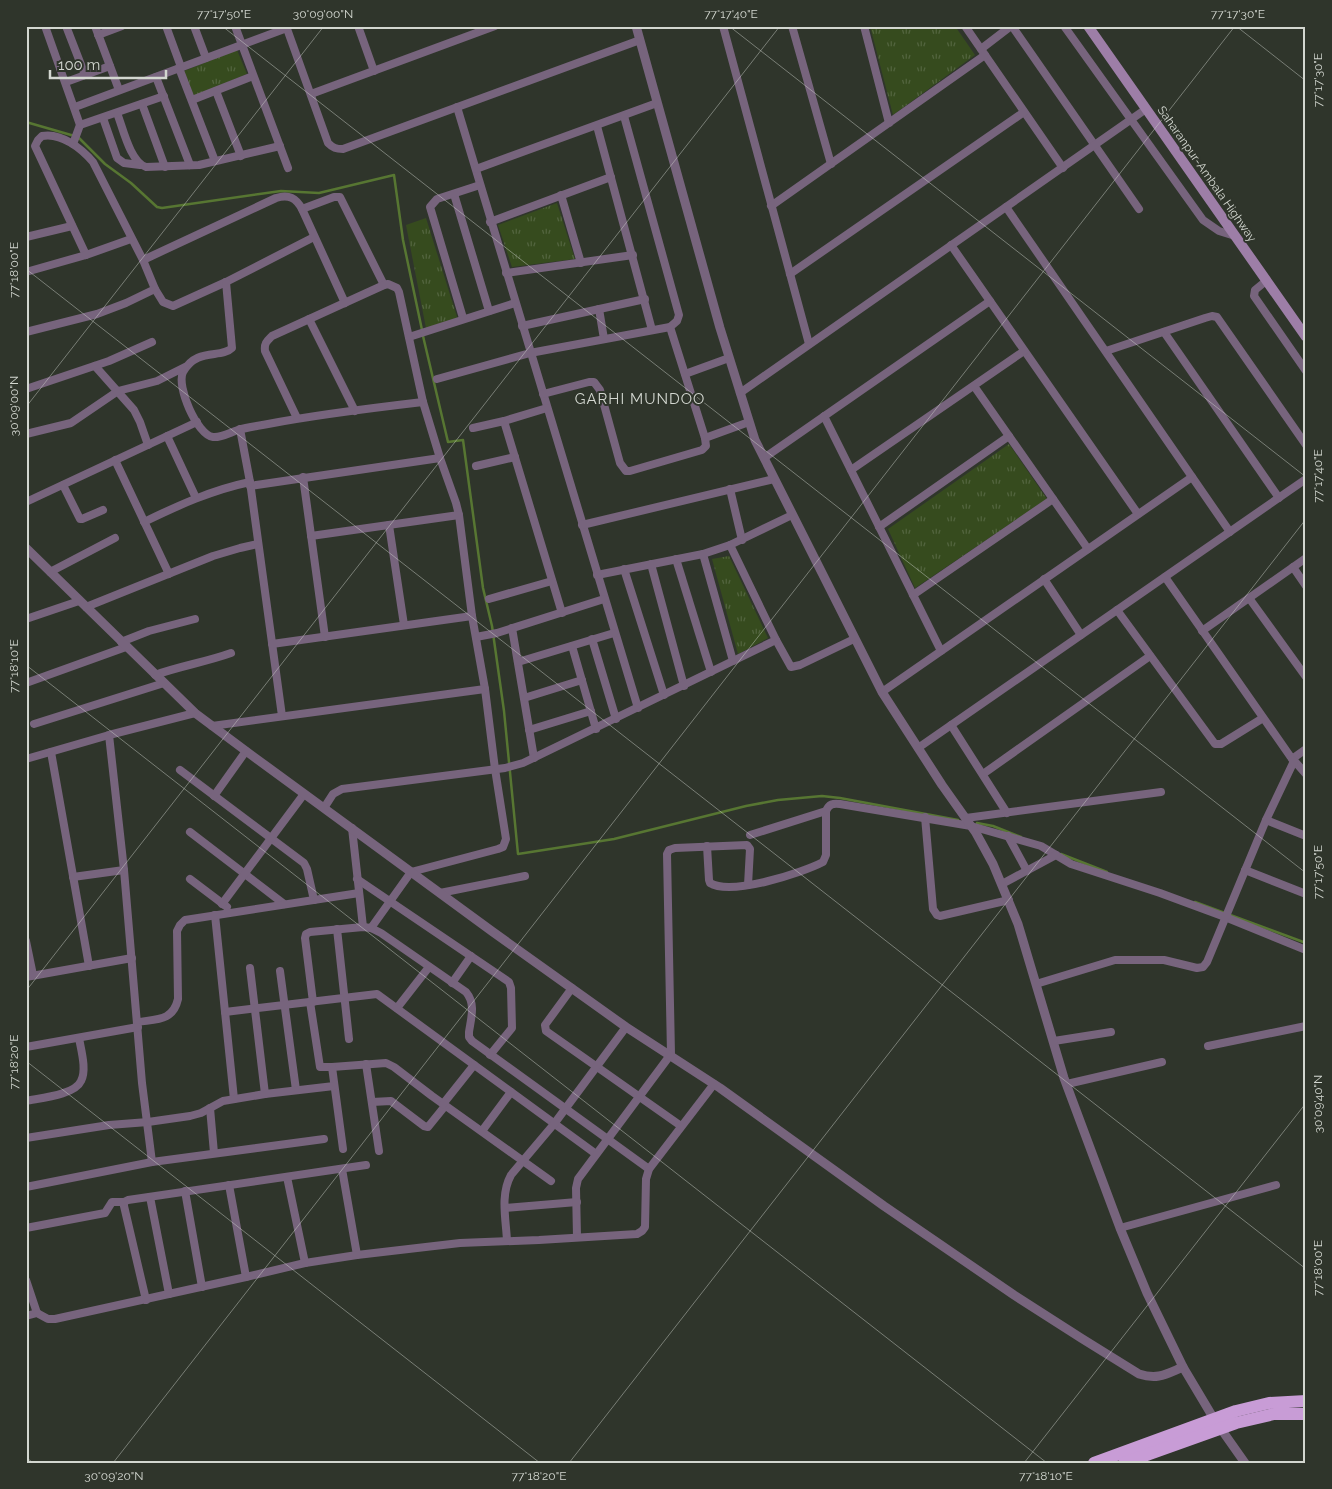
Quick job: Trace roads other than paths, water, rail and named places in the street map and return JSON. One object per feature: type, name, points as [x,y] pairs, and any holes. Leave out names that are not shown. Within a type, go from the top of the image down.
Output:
[{"type":"highway","points":[[1124,1463],[1217,1424],[1236,1411],[1269,1404],[1306,1401]]},
{"type":"highway","points":[[1094,1463],[1217,1424],[1274,1414],[1306,1414]]},
{"type":"main road","name":"Saharanpur-Ambala Highway","points":[[1088,26],[1306,337]]},
{"type":"street","points":[[45,26],[80,125],[76,139]]},
{"type":"street","points":[[66,26],[85,75]]},
{"type":"street","points":[[95,26],[119,90]]},
{"type":"street","points":[[98,35],[122,26]]},
{"type":"street","points":[[166,26],[215,161]]},
{"type":"street","points":[[194,26],[206,58]]},
{"type":"street","points":[[234,26],[288,168]]},
{"type":"street","points":[[358,26],[374,71]]},
{"type":"street","points":[[311,94],[495,26]]},
{"type":"street","points":[[636,26],[740,392],[749,422],[764,458],[882,692],[987,850],[1009,900],[1067,1084],[1120,1228],[1147,1293],[1183,1367],[1217,1424],[1245,1463]]},
{"type":"street","points":[[723,26],[809,344]]},
{"type":"street","points":[[792,26],[831,164]]},
{"type":"street","points":[[864,26],[889,123]]},
{"type":"street","points":[[965,26],[1062,168]]},
{"type":"street","points":[[771,206],[889,123],[983,52],[1011,26],[1139,210]]},
{"type":"street","points":[[1064,26],[1203,220],[1219,231],[1235,236]]},
{"type":"street","points":[[75,107],[286,27],[328,143],[332,148],[343,149],[640,40]]},
{"type":"street","points":[[66,82],[110,66]]},
{"type":"street","points":[[156,76],[190,165]]},
{"type":"street","points":[[192,100],[253,76]]},
{"type":"street","points":[[216,90],[240,156]]},
{"type":"street","points":[[80,125],[164,96]]},
{"type":"street","points":[[476,169],[657,103]]},
{"type":"street","points":[[142,104],[166,167]]},
{"type":"street","points":[[457,107],[490,222],[638,708]]},
{"type":"street","points":[[740,392],[1146,109]]},
{"type":"street","points":[[790,274],[1024,112]]},
{"type":"street","points":[[117,113],[134,158],[140,165]]},
{"type":"street","points":[[437,379],[530,353],[670,327],[677,321],[679,314],[624,116]]},
{"type":"street","points":[[103,118],[117,158],[124,163],[146,167],[190,165],[240,156],[280,146]]},
{"type":"street","points":[[597,126],[652,330]]},
{"type":"street","points":[[35,146],[38,140],[47,135],[76,139],[99,169],[155,289],[163,302],[173,306],[226,282],[314,237]]},
{"type":"street","points":[[26,148],[35,146]]},
{"type":"street","points":[[35,146],[86,256]]},
{"type":"street","points":[[490,222],[611,177]]},
{"type":"street","points":[[463,318],[430,211],[433,203],[480,185]]},
{"type":"street","points":[[454,194],[489,311]]},
{"type":"street","points":[[562,195],[581,263]]},
{"type":"street","points":[[143,260],[276,198],[292,197],[299,203],[345,303]]},
{"type":"street","points":[[302,209],[334,197],[340,197],[384,285]]},
{"type":"street","points":[[1006,207],[1230,532]]},
{"type":"street","points":[[26,237],[72,226]]},
{"type":"street","points":[[26,272],[86,256],[131,239]]},
{"type":"street","points":[[951,246],[1138,514]]},
{"type":"street","points":[[506,273],[633,256]]},
{"type":"street","points":[[1266,281],[1253,292],[1254,296],[1306,371]]},
{"type":"street","points":[[26,434],[71,423],[118,391],[157,381],[199,357],[227,352],[232,348],[226,282]]},
{"type":"street","points":[[297,418],[264,346],[266,342],[272,336],[384,285],[392,285],[399,292],[423,402],[459,515],[472,616],[485,689],[506,839],[503,847],[411,872],[390,902],[367,927]]},
{"type":"street","points":[[26,332],[97,314],[155,289]]},
{"type":"street","points":[[522,326],[645,300]]},
{"type":"street","points":[[764,458],[990,301]]},
{"type":"street","points":[[409,337],[463,318],[515,303]]},
{"type":"street","points":[[599,309],[604,339]]},
{"type":"street","points":[[1106,351],[1204,318],[1216,317],[1306,445]]},
{"type":"street","points":[[310,319],[355,411]]},
{"type":"street","points":[[543,394],[594,382],[600,390],[620,463],[626,471],[702,450],[706,446],[706,438],[670,327]]},
{"type":"street","points":[[1164,332],[1279,498]]},
{"type":"street","points":[[26,389],[95,366],[152,342]]},
{"type":"street","points":[[851,470],[1024,351]]},
{"type":"street","points":[[685,374],[730,358]]},
{"type":"street","points":[[189,364],[180,380],[182,392],[196,422],[205,433],[215,437],[240,429],[297,418],[423,402]]},
{"type":"street","points":[[95,366],[134,410],[148,445]]},
{"type":"street","points":[[974,386],[1088,549]]},
{"type":"street","points":[[473,428],[547,408]]},
{"type":"street","points":[[824,416],[941,651]]},
{"type":"street","points":[[504,421],[562,612]]},
{"type":"street","points":[[26,502],[196,422]]},
{"type":"street","points":[[706,438],[749,422]]},
{"type":"street","points":[[240,429],[250,484],[282,716]]},
{"type":"street","points":[[167,436],[196,498]]},
{"type":"street","points":[[879,527],[1009,436]]},
{"type":"street","points":[[476,466],[515,457]]},
{"type":"street","points":[[144,522],[196,498],[230,487],[440,458]]},
{"type":"street","points":[[115,460],[169,574]]},
{"type":"street","points":[[882,692],[1192,477]]},
{"type":"street","points":[[303,478],[325,637]]},
{"type":"street","points":[[582,525],[774,479]]},
{"type":"street","points":[[918,748],[1306,479]]},
{"type":"street","points":[[63,485],[80,519],[82,520],[102,510]]},
{"type":"street","points":[[730,489],[742,540]]},
{"type":"street","points":[[913,595],[1053,499]]},
{"type":"street","points":[[311,536],[459,515]]},
{"type":"street","points":[[597,575],[703,554],[742,540],[792,515]]},
{"type":"street","points":[[389,525],[404,625]]},
{"type":"street","points":[[50,572],[115,538]]},
{"type":"street","points":[[26,620],[82,604],[169,574],[213,556],[258,544]]},
{"type":"street","points":[[730,545],[791,667],[796,667],[854,639]]},
{"type":"street","points":[[27,550],[164,683],[212,726],[572,988],[714,1084],[908,1222],[1081,1338],[1139,1374],[1153,1378],[1183,1367]]},
{"type":"street","points":[[703,554],[732,661]]},
{"type":"street","points":[[1202,630],[1306,558]]},
{"type":"street","points":[[676,559],[711,672]]},
{"type":"street","points":[[651,564],[684,686]]},
{"type":"street","points":[[1293,567],[1306,586]]},
{"type":"street","points":[[624,569],[664,696]]},
{"type":"street","points":[[1165,577],[1293,760],[1306,774]]},
{"type":"street","points":[[1044,579],[1081,635]]},
{"type":"street","points":[[489,599],[552,580]]},
{"type":"street","points":[[1249,598],[1306,677]]},
{"type":"street","points":[[476,637],[497,633],[604,599]]},
{"type":"street","points":[[1117,610],[1215,744],[1220,744],[1263,718]]},
{"type":"street","points":[[272,644],[472,616]]},
{"type":"street","points":[[26,683],[124,644],[148,631],[195,619]]},
{"type":"street","points":[[512,628],[534,758]]},
{"type":"street","points":[[518,662],[614,633]]},
{"type":"street","points":[[592,639],[616,719]]},
{"type":"street","points":[[324,808],[332,794],[342,789],[509,767],[534,758],[776,640]]},
{"type":"street","points":[[572,646],[596,728]]},
{"type":"street","points":[[156,675],[180,666],[199,664],[231,653]]},
{"type":"street","points":[[983,774],[1150,656]]},
{"type":"street","points":[[524,698],[582,680]]},
{"type":"street","points":[[34,724],[164,683]]},
{"type":"street","points":[[212,726],[485,689]]},
{"type":"street","points":[[529,730],[591,711]]},
{"type":"street","points":[[26,759],[196,713]]},
{"type":"street","points":[[952,725],[1007,813]]},
{"type":"street","points":[[109,735],[124,870],[142,1083],[152,1162]]},
{"type":"street","points":[[1036,984],[1115,960],[1164,960],[1198,968],[1203,967],[1207,962],[1293,760],[1306,748]]},
{"type":"street","points":[[214,796],[246,751]]},
{"type":"street","points":[[51,752],[88,966]]},
{"type":"street","points":[[180,770],[304,863],[314,900]]},
{"type":"street","points":[[969,822],[1007,813],[1161,792]]},
{"type":"street","points":[[222,904],[304,794]]},
{"type":"street","points":[[707,846],[708,880],[710,883],[720,886],[748,885],[788,876],[823,862],[826,855],[826,811],[828,806],[835,803],[969,822],[1041,846],[1071,864],[1227,914],[1306,950]]},
{"type":"street","points":[[750,835],[826,811]]},
{"type":"street","points":[[925,817],[933,909],[936,915],[940,916],[1009,900]]},
{"type":"street","points":[[1266,820],[1306,836]]},
{"type":"street","points":[[352,828],[359,893],[367,927]]},
{"type":"street","points":[[190,832],[284,904]]},
{"type":"street","points":[[1008,836],[1027,871]]},
{"type":"street","points":[[577,1237],[578,1179],[670,1054],[669,850],[707,846],[749,846],[748,885]]},
{"type":"street","points":[[1002,884],[1056,855]]},
{"type":"street","points":[[73,877],[124,870]]},
{"type":"street","points":[[1246,870],[1306,894]]},
{"type":"street","points":[[440,893],[525,876]]},
{"type":"street","points":[[190,879],[234,912]]},
{"type":"street","points":[[357,879],[508,982],[511,988],[512,1028],[490,1055]]},
{"type":"street","points":[[26,1047],[79,1038],[165,1018],[172,1014],[178,999],[177,931],[180,924],[185,920],[359,893]]},
{"type":"street","points":[[215,914],[234,1099]]},
{"type":"street","points":[[551,1181],[394,1067],[381,1062],[322,1068],[318,1064],[306,934],[310,932],[367,927],[381,933],[466,992],[471,998],[472,1005],[469,1037],[472,1041],[649,1169]]},
{"type":"street","points":[[337,929],[349,1039]]},
{"type":"street","points":[[26,941],[30,976],[132,958]]},
{"type":"street","points":[[452,983],[471,956]]},
{"type":"street","points":[[397,1008],[429,967]]},
{"type":"street","points":[[250,968],[265,1094]]},
{"type":"street","points":[[280,971],[296,1090]]},
{"type":"street","points":[[572,988],[544,1028],[546,1031],[681,1126]]},
{"type":"street","points":[[225,1012],[377,994],[596,1154]]},
{"type":"street","points":[[507,1241],[506,1184],[554,1124],[626,1026]]},
{"type":"street","points":[[1208,1046],[1306,1026]]},
{"type":"street","points":[[1054,1041],[1111,1032]]},
{"type":"street","points":[[26,1101],[76,1089],[81,1082],[83,1067],[79,1038]]},
{"type":"street","points":[[1067,1084],[1162,1062]]},
{"type":"street","points":[[366,1064],[379,1151]]},
{"type":"street","points":[[372,1102],[391,1101],[428,1127],[474,1065]]},
{"type":"street","points":[[332,1067],[343,1149]]},
{"type":"street","points":[[26,1316],[36,1313],[48,1319],[55,1318],[146,1300],[305,1263],[357,1255],[460,1243],[637,1234],[644,1227],[646,1179],[649,1169],[714,1084]]},
{"type":"street","points":[[26,1138],[109,1125],[190,1116],[223,1101],[334,1086]]},
{"type":"street","points":[[482,1131],[511,1092]]},
{"type":"street","points":[[210,1108],[214,1153]]},
{"type":"street","points":[[26,1187],[152,1162],[324,1139]]},
{"type":"street","points":[[26,1228],[104,1213],[110,1203],[366,1165]]},
{"type":"street","points":[[342,1169],[357,1255]]},
{"type":"street","points":[[287,1177],[305,1263]]},
{"type":"street","points":[[229,1185],[246,1277]]},
{"type":"street","points":[[1120,1228],[1276,1185]]},
{"type":"street","points":[[185,1191],[202,1287]]},
{"type":"street","points":[[150,1197],[169,1294]]},
{"type":"street","points":[[124,1202],[146,1300]]},
{"type":"street","points":[[505,1208],[577,1202]]},
{"type":"street","points":[[26,1280],[36,1313]]},
{"type":"waterway","points":[[26,122],[78,137],[105,164],[131,183],[157,207],[162,208],[281,191],[319,193],[394,175],[403,240],[422,330]]},
{"type":"waterway","points":[[423,336],[448,442],[463,440],[483,588],[492,626],[504,711],[518,854],[614,839],[746,806],[778,800],[822,796],[958,820]]},
{"type":"waterway","points":[[977,823],[993,826],[1021,837]]},
{"type":"waterway","points":[[1061,854],[1107,872]]},
{"type":"waterway","points":[[1195,902],[1306,943]]},
{"type":"district","name":"GARHI MUNDOO","points":[[640,399]]}]
